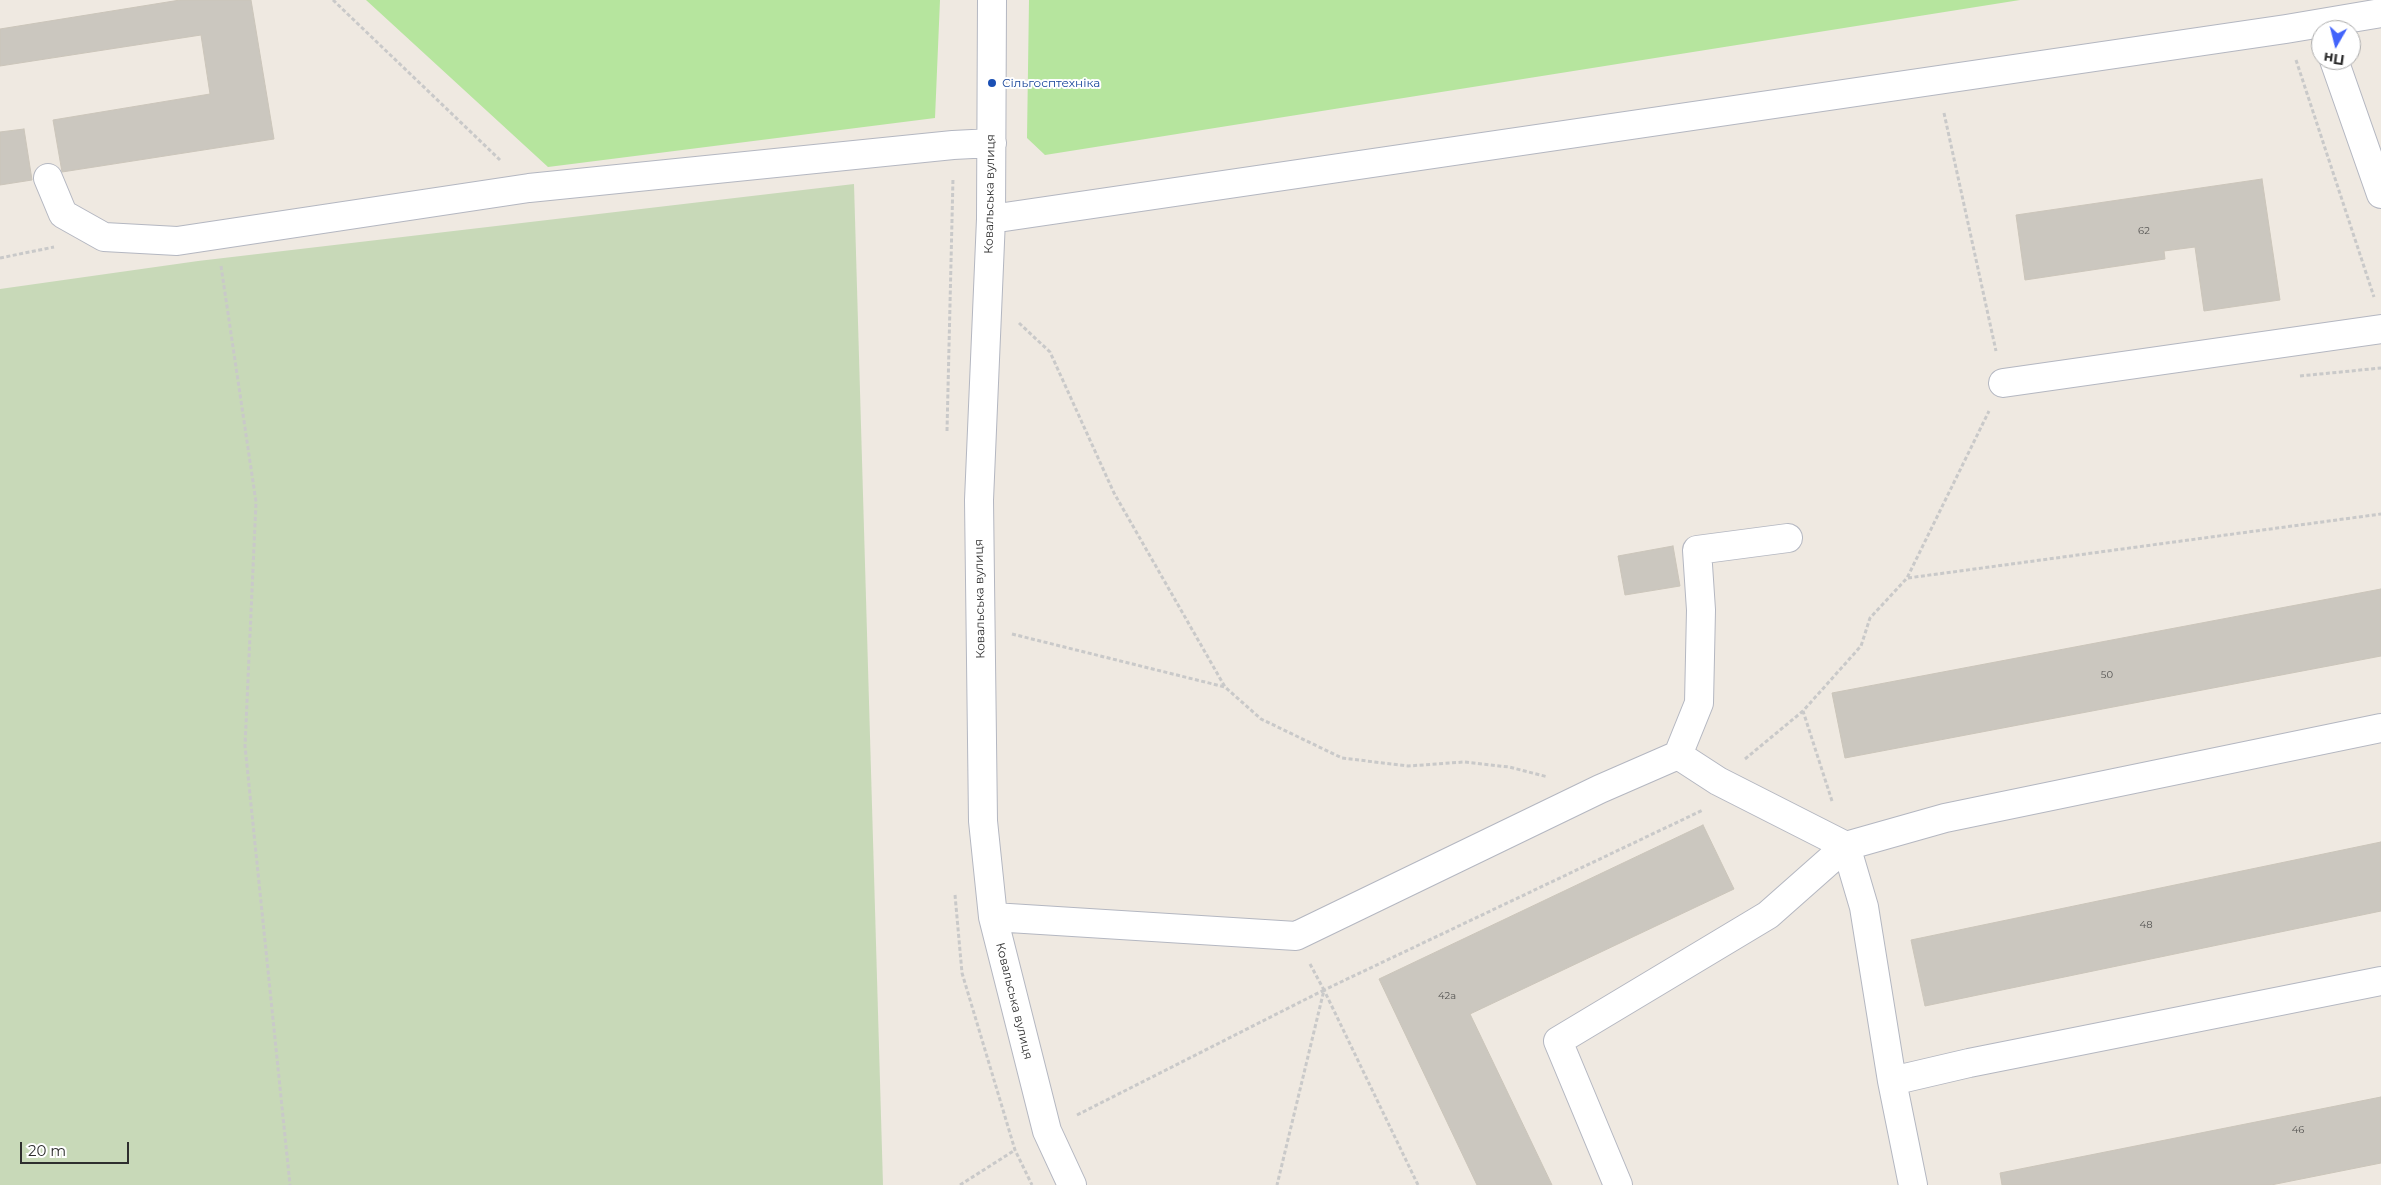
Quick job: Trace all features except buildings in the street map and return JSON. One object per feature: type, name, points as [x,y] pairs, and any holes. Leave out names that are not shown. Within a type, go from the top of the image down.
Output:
[{"type":"street","name":"Ковальська вулиця","points":[[992,0],[991,219],[979,500],[983,821],[993,917],[1047,1131],[1072,1185]]},
{"type":"street","points":[[2352,20],[2381,13]]},
{"type":"street","points":[[991,219],[2286,29],[2311,28]]},
{"type":"street","points":[[2338,70],[2374,153],[2381,194]]},
{"type":"street","points":[[48,178],[63,214],[104,237],[176,241],[529,188],[953,144],[992,143]]},
{"type":"street","points":[[2003,383],[2379,316]]},
{"type":"street","points":[[993,917],[1296,936],[1600,789],[1678,755],[1699,703],[1701,610],[1697,550],[1788,538]]},
{"type":"street","points":[[1618,1185],[1558,1041],[1768,915],[1846,846],[1945,818],[2381,728]]},
{"type":"street","points":[[1678,755],[1718,781],[1846,846],[1864,907],[1892,1081],[1913,1185]]},
{"type":"street","points":[[1892,1081],[1979,1061],[2381,981]]},
{"type":"path","points":[[333,0],[529,188]]},
{"type":"path","points":[[2286,29],[2379,316]]},
{"type":"path","points":[[1075,1116],[1324,990],[1710,807],[1718,781],[1803,711],[1861,646],[1870,618],[1907,578],[2003,383],[1937,80]]},
{"type":"path","points":[[946,429],[953,144]]},
{"type":"path","points":[[216,235],[256,502],[245,746],[290,1185]]},
{"type":"path","points":[[987,293],[1050,352],[1114,493],[1225,687],[1261,719],[1342,758],[1408,766],[1464,762],[1509,767],[1600,789]]},
{"type":"path","points":[[1995,349],[2005,348]]},
{"type":"path","points":[[2298,376],[2381,368]]},
{"type":"path","points":[[1907,578],[2381,514]]},
{"type":"path","points":[[980,628],[1041,640],[1225,687]]},
{"type":"path","points":[[1803,711],[1846,846]]},
{"type":"path","points":[[1278,1185],[1324,990]]},
{"type":"path","points":[[1324,990],[1418,1185]]},
{"type":"path","points":[[960,1185],[1016,1150]]},
{"type":"green space","points":[[366,0],[940,0],[935,118],[548,167]]},
{"type":"green space","points":[[1029,0],[2020,0],[1045,155],[1027,138]]},
{"type":"green space","points":[[854,184],[883,1185],[0,1185],[0,289],[198,261]]},
{"type":"place","name":"Сільгосптехніка","points":[[992,83]]}]
